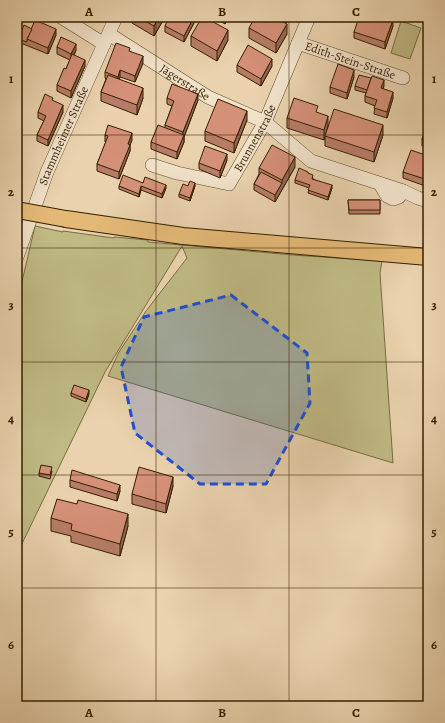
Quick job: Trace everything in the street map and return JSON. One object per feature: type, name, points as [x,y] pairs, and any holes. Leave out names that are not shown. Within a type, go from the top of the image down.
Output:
[{"type":"main road","points":[[17,210],[66,219],[184,236],[428,257]]},
{"type":"street","name":"Jägerstraße","points":[[61,17],[106,39],[208,97],[265,122],[311,161],[380,184],[387,196],[393,199],[398,197],[402,191],[428,201]]},
{"type":"street","name":"Stammheimer Straße","points":[[17,257],[47,172],[116,17]]},
{"type":"street","name":"Brunnenstraße","points":[[152,165],[177,173],[229,184],[265,122],[309,17]]},
{"type":"street","name":"Edith-Stein-Straße","points":[[298,43],[403,78]]},
{"type":"highlighted area","points":[[231,295],[307,353],[310,403],[266,484],[200,484],[135,433],[121,367],[144,317]]},
{"type":"shaded area","points":[[401,21],[421,28],[410,59],[391,53]]},
{"type":"shaded area","points":[[35,226],[63,232],[148,240],[148,242],[293,255],[382,261],[380,273],[393,463],[108,376],[119,352],[146,311],[187,258],[182,246],[105,372],[17,554],[17,303]]},
{"type":"building","points":[[138,17],[159,17],[154,26]]},
{"type":"building","points":[[169,17],[194,17],[184,36],[165,26]]},
{"type":"building","points":[[202,17],[228,30],[217,51],[191,36]]},
{"type":"building","points":[[255,17],[274,17],[287,24],[276,43],[249,28]]},
{"type":"building","points":[[359,17],[385,17],[393,20],[385,42],[354,32]]},
{"type":"building","points":[[35,20],[56,29],[48,48],[27,39]]},
{"type":"building","points":[[24,25],[32,29],[27,42],[18,39]]},
{"type":"building","points":[[61,37],[76,44],[71,54],[57,47]]},
{"type":"building","points":[[116,43],[130,48],[129,51],[143,56],[135,76],[120,70],[118,77],[105,72]]},
{"type":"building","points":[[248,45],[272,59],[261,79],[237,65]]},
{"type":"building","points":[[72,54],[85,60],[71,91],[57,85]]},
{"type":"building","points":[[338,64],[354,70],[347,93],[330,87]]},
{"type":"building","points":[[108,75],[143,88],[137,105],[101,92]]},
{"type":"building","points":[[359,75],[371,78],[367,90],[355,86]]},
{"type":"building","points":[[372,76],[384,80],[381,88],[393,92],[387,112],[374,108],[377,100],[365,96]]},
{"type":"building","points":[[172,84],[198,94],[183,132],[165,125],[174,101],[167,98]]},
{"type":"building","points":[[45,94],[53,98],[52,100],[63,105],[48,140],[37,135],[46,116],[38,112]]},
{"type":"building","points":[[294,98],[318,106],[316,112],[328,116],[324,130],[287,118]]},
{"type":"building","points":[[218,99],[247,111],[234,143],[205,131]]},
{"type":"building","points":[[334,109],[383,125],[374,152],[325,136]]},
{"type":"building","points":[[428,124],[428,141],[422,139]]},
{"type":"building","points":[[108,125],[132,133],[128,144],[130,145],[119,172],[97,164],[108,136],[105,135]]},
{"type":"building","points":[[158,125],[184,135],[177,152],[151,142]]},
{"type":"building","points":[[272,145],[295,157],[282,180],[259,168]]},
{"type":"building","points":[[205,146],[227,154],[220,171],[199,163]]},
{"type":"building","points":[[411,150],[428,156],[428,180],[403,172]]},
{"type":"building","points":[[299,168],[313,175],[312,179],[332,185],[328,197],[308,190],[310,185],[295,180]]},
{"type":"building","points":[[261,172],[282,183],[275,195],[254,184]]},
{"type":"building","points":[[123,175],[143,183],[145,177],[166,185],[162,194],[141,186],[139,194],[119,186]]},
{"type":"building","points":[[190,181],[195,183],[190,198],[179,194],[183,184],[188,186]]},
{"type":"building","points":[[348,200],[380,200],[380,210],[349,210]]},
{"type":"building","points":[[74,385],[89,390],[86,399],[71,393]]},
{"type":"building","points":[[41,465],[52,467],[50,475],[39,473]]},
{"type":"building","points":[[139,467],[173,477],[166,504],[132,494]]},
{"type":"building","points":[[72,470],[120,485],[117,494],[70,480]]},
{"type":"building","points":[[57,499],[77,504],[78,500],[128,514],[120,544],[71,530],[72,524],[51,518]]}]
